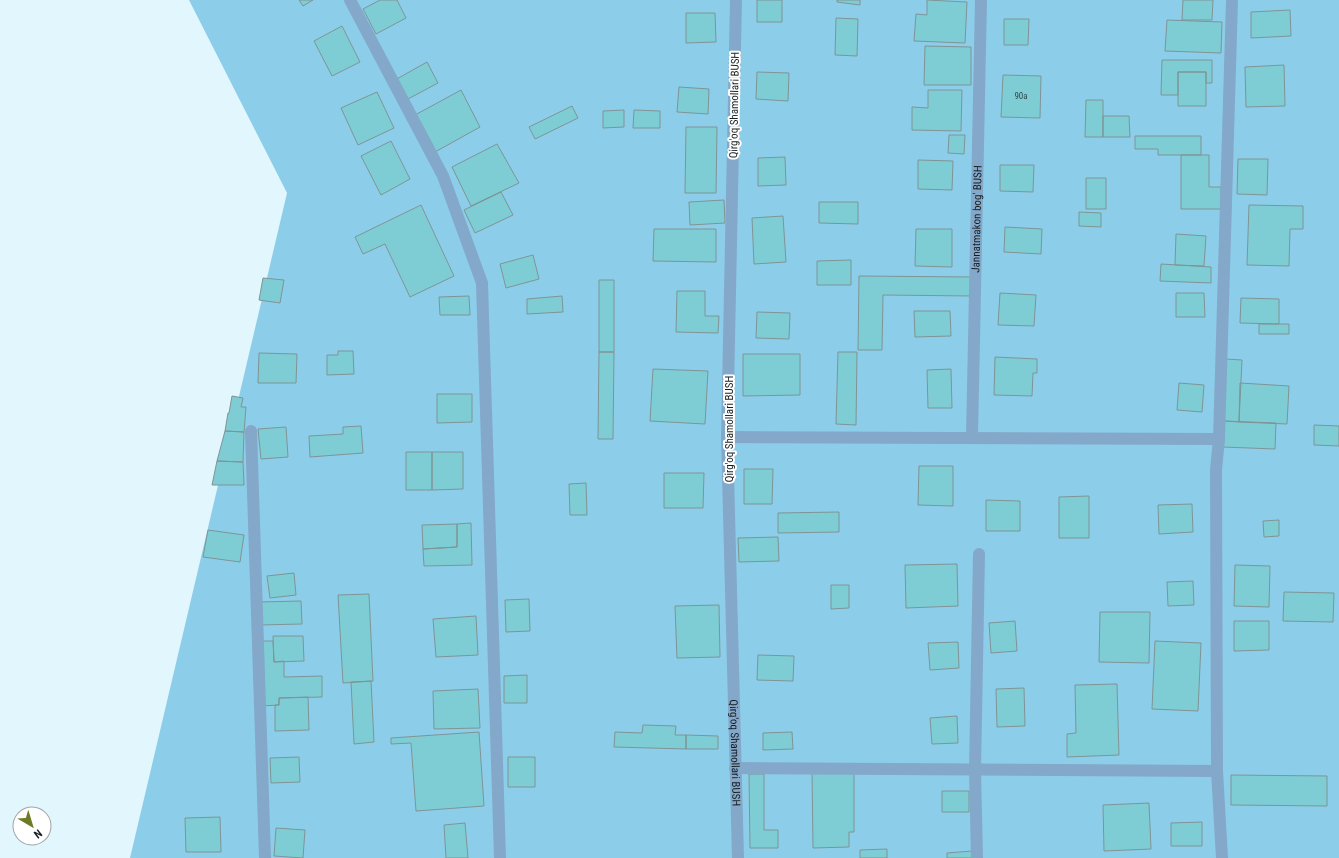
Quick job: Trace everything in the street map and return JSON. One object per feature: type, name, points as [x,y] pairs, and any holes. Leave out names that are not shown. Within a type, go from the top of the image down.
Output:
[{"type":"street","points":[[350,0],[443,176],[482,283],[500,858]]},
{"type":"street","name":"Qirg'oq Shamollari BUSH","points":[[736,0],[727,437],[738,858]]},
{"type":"street","name":"Jannatmakon bog' BUSH","points":[[972,437],[981,0]]},
{"type":"street","points":[[1222,858],[1217,771],[1216,470],[1219,439],[1232,0]]},
{"type":"street","points":[[251,431],[265,858]]},
{"type":"street","points":[[727,437],[1219,439]]},
{"type":"street","points":[[977,858],[975,770],[979,554]]},
{"type":"street","points":[[736,768],[1217,771]]},
{"type":"shaded area","points":[[189,0],[1339,0],[1339,858],[130,858],[287,193]]},
{"type":"building","points":[[299,0],[313,0],[303,6]]},
{"type":"building","points":[[380,0],[397,0],[406,18],[376,34],[363,9]]},
{"type":"building","points":[[757,0],[782,0],[782,22],[757,22]]},
{"type":"building","points":[[837,0],[860,0],[860,5],[837,2]]},
{"type":"building","points":[[927,0],[967,2],[965,43],[914,41],[916,14],[927,15]]},
{"type":"building","points":[[1183,0],[1213,0],[1212,20],[1182,20]]},
{"type":"building","points":[[1290,10],[1291,36],[1251,38],[1251,12]]},
{"type":"building","points":[[686,13],[715,13],[716,42],[686,43]]},
{"type":"building","points":[[836,18],[858,19],[857,56],[835,55]]},
{"type":"building","points":[[1004,19],[1029,19],[1028,45],[1004,45]]},
{"type":"building","points":[[1167,20],[1222,22],[1221,53],[1165,51]]},
{"type":"building","points":[[342,26],[360,62],[332,76],[314,41]]},
{"type":"building","points":[[925,46],[971,47],[971,85],[924,85]]},
{"type":"building","points":[[1162,60],[1212,60],[1212,83],[1206,83],[1206,72],[1178,72],[1178,95],[1161,95]]},
{"type":"building","points":[[427,62],[438,83],[406,100],[395,80]]},
{"type":"building","points":[[1284,65],[1285,106],[1246,107],[1245,67]]},
{"type":"building","points":[[757,72],[789,73],[788,101],[756,99]]},
{"type":"building","points":[[1178,72],[1206,72],[1206,106],[1178,106]]},
{"type":"building","points":[[1003,75],[1041,76],[1040,118],[1001,117]]},
{"type":"building","points":[[679,87],[709,89],[708,114],[677,112]]},
{"type":"building","points":[[461,90],[480,127],[435,152],[415,115]]},
{"type":"building","points":[[928,90],[962,90],[961,131],[912,130],[912,107],[928,108]]},
{"type":"building","points":[[377,92],[394,128],[358,145],[341,108]]},
{"type":"building","points":[[1086,100],[1103,100],[1103,137],[1085,137]]},
{"type":"building","points":[[572,106],[578,118],[535,139],[529,127]]},
{"type":"building","points":[[624,110],[624,127],[603,128],[603,111]]},
{"type":"building","points":[[634,110],[660,111],[660,128],[633,128]]},
{"type":"building","points":[[1103,116],[1129,116],[1130,137],[1103,137]]},
{"type":"building","points":[[686,127],[717,127],[716,193],[685,193]]},
{"type":"building","points":[[949,135],[965,135],[964,154],[948,153]]},
{"type":"building","points":[[1135,136],[1201,136],[1201,155],[1158,155],[1158,149],[1135,149]]},
{"type":"building","points":[[391,141],[410,179],[381,195],[361,156]]},
{"type":"building","points":[[497,144],[519,183],[471,206],[452,167]]},
{"type":"building","points":[[1181,155],[1209,155],[1209,187],[1221,187],[1221,209],[1181,209]]},
{"type":"building","points":[[785,157],[786,185],[758,186],[758,158]]},
{"type":"building","points":[[1238,159],[1268,159],[1267,195],[1237,194]]},
{"type":"building","points":[[918,160],[953,161],[952,190],[918,189]]},
{"type":"building","points":[[1000,165],[1034,165],[1033,192],[1000,191]]},
{"type":"building","points":[[1086,178],[1106,178],[1106,209],[1086,209]]},
{"type":"building","points":[[501,192],[513,215],[475,233],[464,210]]},
{"type":"building","points":[[724,200],[725,223],[690,225],[689,202]]},
{"type":"building","points":[[819,202],[858,202],[858,224],[819,223]]},
{"type":"building","points":[[421,205],[454,276],[410,297],[385,244],[363,254],[355,237]]},
{"type":"building","points":[[1249,205],[1303,206],[1303,229],[1290,229],[1289,266],[1247,265]]},
{"type":"building","points":[[1079,212],[1101,213],[1101,227],[1079,226]]},
{"type":"building","points":[[783,216],[786,262],[754,264],[752,218]]},
{"type":"building","points":[[1005,227],[1042,229],[1041,254],[1004,252]]},
{"type":"building","points":[[654,229],[716,229],[716,262],[653,261]]},
{"type":"building","points":[[916,229],[952,229],[952,267],[915,266]]},
{"type":"building","points":[[1176,234],[1206,236],[1204,266],[1175,265]]},
{"type":"building","points":[[533,255],[539,279],[506,288],[500,264]]},
{"type":"building","points":[[851,260],[851,285],[817,285],[817,261]]},
{"type":"building","points":[[1161,264],[1211,267],[1211,283],[1160,281]]},
{"type":"building","points":[[859,276],[972,277],[972,296],[883,295],[882,350],[858,350]]},
{"type":"building","points":[[263,278],[284,280],[280,303],[259,300]]},
{"type":"building","points":[[599,280],[614,280],[614,352],[599,352]]},
{"type":"building","points":[[677,291],[705,291],[705,316],[719,316],[718,333],[676,332]]},
{"type":"building","points":[[1000,293],[1036,295],[1034,326],[998,325]]},
{"type":"building","points":[[1176,293],[1204,293],[1205,317],[1176,317]]},
{"type":"building","points":[[469,296],[470,315],[440,315],[439,297]]},
{"type":"building","points":[[562,296],[563,312],[527,314],[527,299]]},
{"type":"building","points":[[1241,298],[1279,299],[1279,324],[1240,323]]},
{"type":"building","points":[[914,311],[950,311],[951,336],[915,337]]},
{"type":"building","points":[[757,312],[790,313],[789,339],[756,338]]},
{"type":"building","points":[[1259,324],[1289,324],[1289,334],[1259,334]]},
{"type":"building","points":[[338,351],[353,351],[354,374],[327,375],[327,355],[338,355]]},
{"type":"building","points":[[599,352],[614,352],[613,439],[598,439]]},
{"type":"building","points":[[838,352],[857,352],[856,425],[836,424]]},
{"type":"building","points":[[259,353],[297,354],[296,383],[258,383]]},
{"type":"building","points":[[743,354],[800,354],[800,395],[743,396]]},
{"type":"building","points":[[995,357],[1037,359],[1037,373],[1033,373],[1032,396],[994,395]]},
{"type":"building","points":[[1226,359],[1242,360],[1239,422],[1224,421]]},
{"type":"building","points":[[653,369],[708,371],[705,424],[650,421]]},
{"type":"building","points":[[951,369],[952,408],[928,408],[927,370]]},
{"type":"building","points":[[1179,383],[1204,385],[1202,412],[1177,410]]},
{"type":"building","points":[[1240,383],[1289,386],[1287,424],[1239,422]]},
{"type":"building","points":[[437,394],[472,394],[472,422],[437,423]]},
{"type":"building","points":[[232,396],[243,398],[241,407],[246,407],[244,432],[225,431]]},
{"type":"building","points":[[1224,421],[1276,423],[1275,449],[1223,447]]},
{"type":"building","points":[[1314,425],[1339,426],[1339,446],[1314,445]]},
{"type":"building","points":[[361,426],[363,453],[310,457],[309,436],[343,434],[343,427]]},
{"type":"building","points":[[286,427],[288,457],[261,459],[258,429]]},
{"type":"building","points":[[225,431],[244,432],[243,462],[217,461]]},
{"type":"building","points":[[406,452],[432,452],[432,490],[406,490]]},
{"type":"building","points":[[432,452],[463,452],[463,489],[432,490]]},
{"type":"building","points":[[217,461],[243,462],[244,485],[212,485]]},
{"type":"building","points":[[919,466],[953,466],[953,506],[918,505]]},
{"type":"building","points":[[744,469],[773,469],[772,504],[744,504]]},
{"type":"building","points":[[664,473],[704,473],[703,508],[664,508]]},
{"type":"building","points":[[586,483],[587,515],[570,515],[569,484]]},
{"type":"building","points":[[1089,496],[1089,538],[1059,538],[1059,497]]},
{"type":"building","points":[[986,500],[1020,501],[1020,531],[986,531]]},
{"type":"building","points":[[1192,504],[1193,532],[1159,534],[1158,505]]},
{"type":"building","points":[[839,512],[839,532],[778,533],[778,513]]},
{"type":"building","points":[[1279,520],[1279,536],[1264,537],[1263,521]]},
{"type":"building","points":[[471,523],[472,565],[424,566],[423,549],[457,547],[457,524]]},
{"type":"building","points":[[457,524],[457,547],[423,549],[422,525]]},
{"type":"building","points":[[208,530],[244,535],[240,562],[203,557]]},
{"type":"building","points":[[778,537],[779,561],[739,562],[738,538]]},
{"type":"building","points":[[957,564],[958,606],[906,608],[905,565]]},
{"type":"building","points":[[1235,565],[1270,566],[1269,607],[1234,606]]},
{"type":"building","points":[[294,573],[296,595],[270,598],[267,576]]},
{"type":"building","points":[[1193,581],[1194,605],[1168,606],[1167,582]]},
{"type":"building","points":[[831,585],[849,585],[849,608],[831,609]]},
{"type":"building","points":[[1284,592],[1334,593],[1333,622],[1283,621]]},
{"type":"building","points":[[369,594],[373,681],[343,683],[338,595]]},
{"type":"building","points":[[529,599],[530,631],[506,632],[505,600]]},
{"type":"building","points":[[301,601],[302,624],[259,625],[259,602]]},
{"type":"building","points":[[719,605],[720,657],[677,658],[675,606]]},
{"type":"building","points":[[1100,612],[1150,612],[1149,663],[1099,662]]},
{"type":"building","points":[[476,616],[478,655],[436,657],[433,619]]},
{"type":"building","points":[[1015,621],[1017,651],[991,653],[989,623]]},
{"type":"building","points":[[1234,621],[1269,621],[1269,650],[1234,651]]},
{"type":"building","points":[[273,636],[303,636],[304,661],[274,662]]},
{"type":"building","points":[[259,641],[273,641],[274,662],[284,661],[284,677],[322,676],[322,697],[279,698],[279,705],[260,706]]},
{"type":"building","points":[[1155,641],[1201,643],[1198,711],[1152,709]]},
{"type":"building","points":[[958,642],[959,668],[930,670],[928,643]]},
{"type":"building","points":[[758,655],[794,656],[793,681],[757,680]]},
{"type":"building","points":[[527,675],[527,703],[504,703],[504,676]]},
{"type":"building","points":[[371,681],[374,742],[354,744],[351,682]]},
{"type":"building","points":[[1117,684],[1119,755],[1067,757],[1067,734],[1076,733],[1075,685]]},
{"type":"building","points":[[1024,688],[1025,726],[997,727],[996,689]]},
{"type":"building","points":[[478,689],[480,728],[434,729],[433,691]]},
{"type":"building","points":[[308,697],[309,730],[275,731],[275,705],[279,705],[279,698]]},
{"type":"building","points":[[957,716],[958,743],[932,744],[930,718]]},
{"type":"building","points":[[643,725],[676,726],[675,735],[686,735],[686,749],[614,747],[615,732],[642,733]]},
{"type":"building","points":[[479,732],[484,806],[416,811],[411,743],[391,744],[391,738]]},
{"type":"building","points":[[792,732],[793,749],[763,750],[763,733]]},
{"type":"building","points":[[686,735],[718,736],[718,749],[686,749]]},
{"type":"building","points":[[299,757],[300,782],[271,783],[270,758]]},
{"type":"building","points":[[508,757],[535,757],[535,787],[508,787]]},
{"type":"building","points":[[812,771],[854,771],[854,832],[849,832],[849,847],[813,848]]},
{"type":"building","points":[[749,774],[764,774],[764,830],[778,830],[778,848],[750,848]]},
{"type":"building","points":[[1231,775],[1327,776],[1327,806],[1231,805]]},
{"type":"building","points":[[942,791],[969,791],[969,812],[942,812]]},
{"type":"building","points":[[1149,803],[1151,849],[1104,851],[1103,805]]},
{"type":"building","points":[[220,817],[221,852],[186,852],[185,818]]},
{"type":"building","points":[[1202,822],[1202,846],[1171,846],[1171,823]]},
{"type":"building","points":[[465,823],[468,858],[446,858],[444,825]]},
{"type":"building","points":[[276,828],[305,830],[303,858],[274,856]]},
{"type":"building","points":[[887,849],[887,858],[860,858],[860,850]]},
{"type":"building","points":[[972,851],[973,858],[947,858],[947,853]]}]
